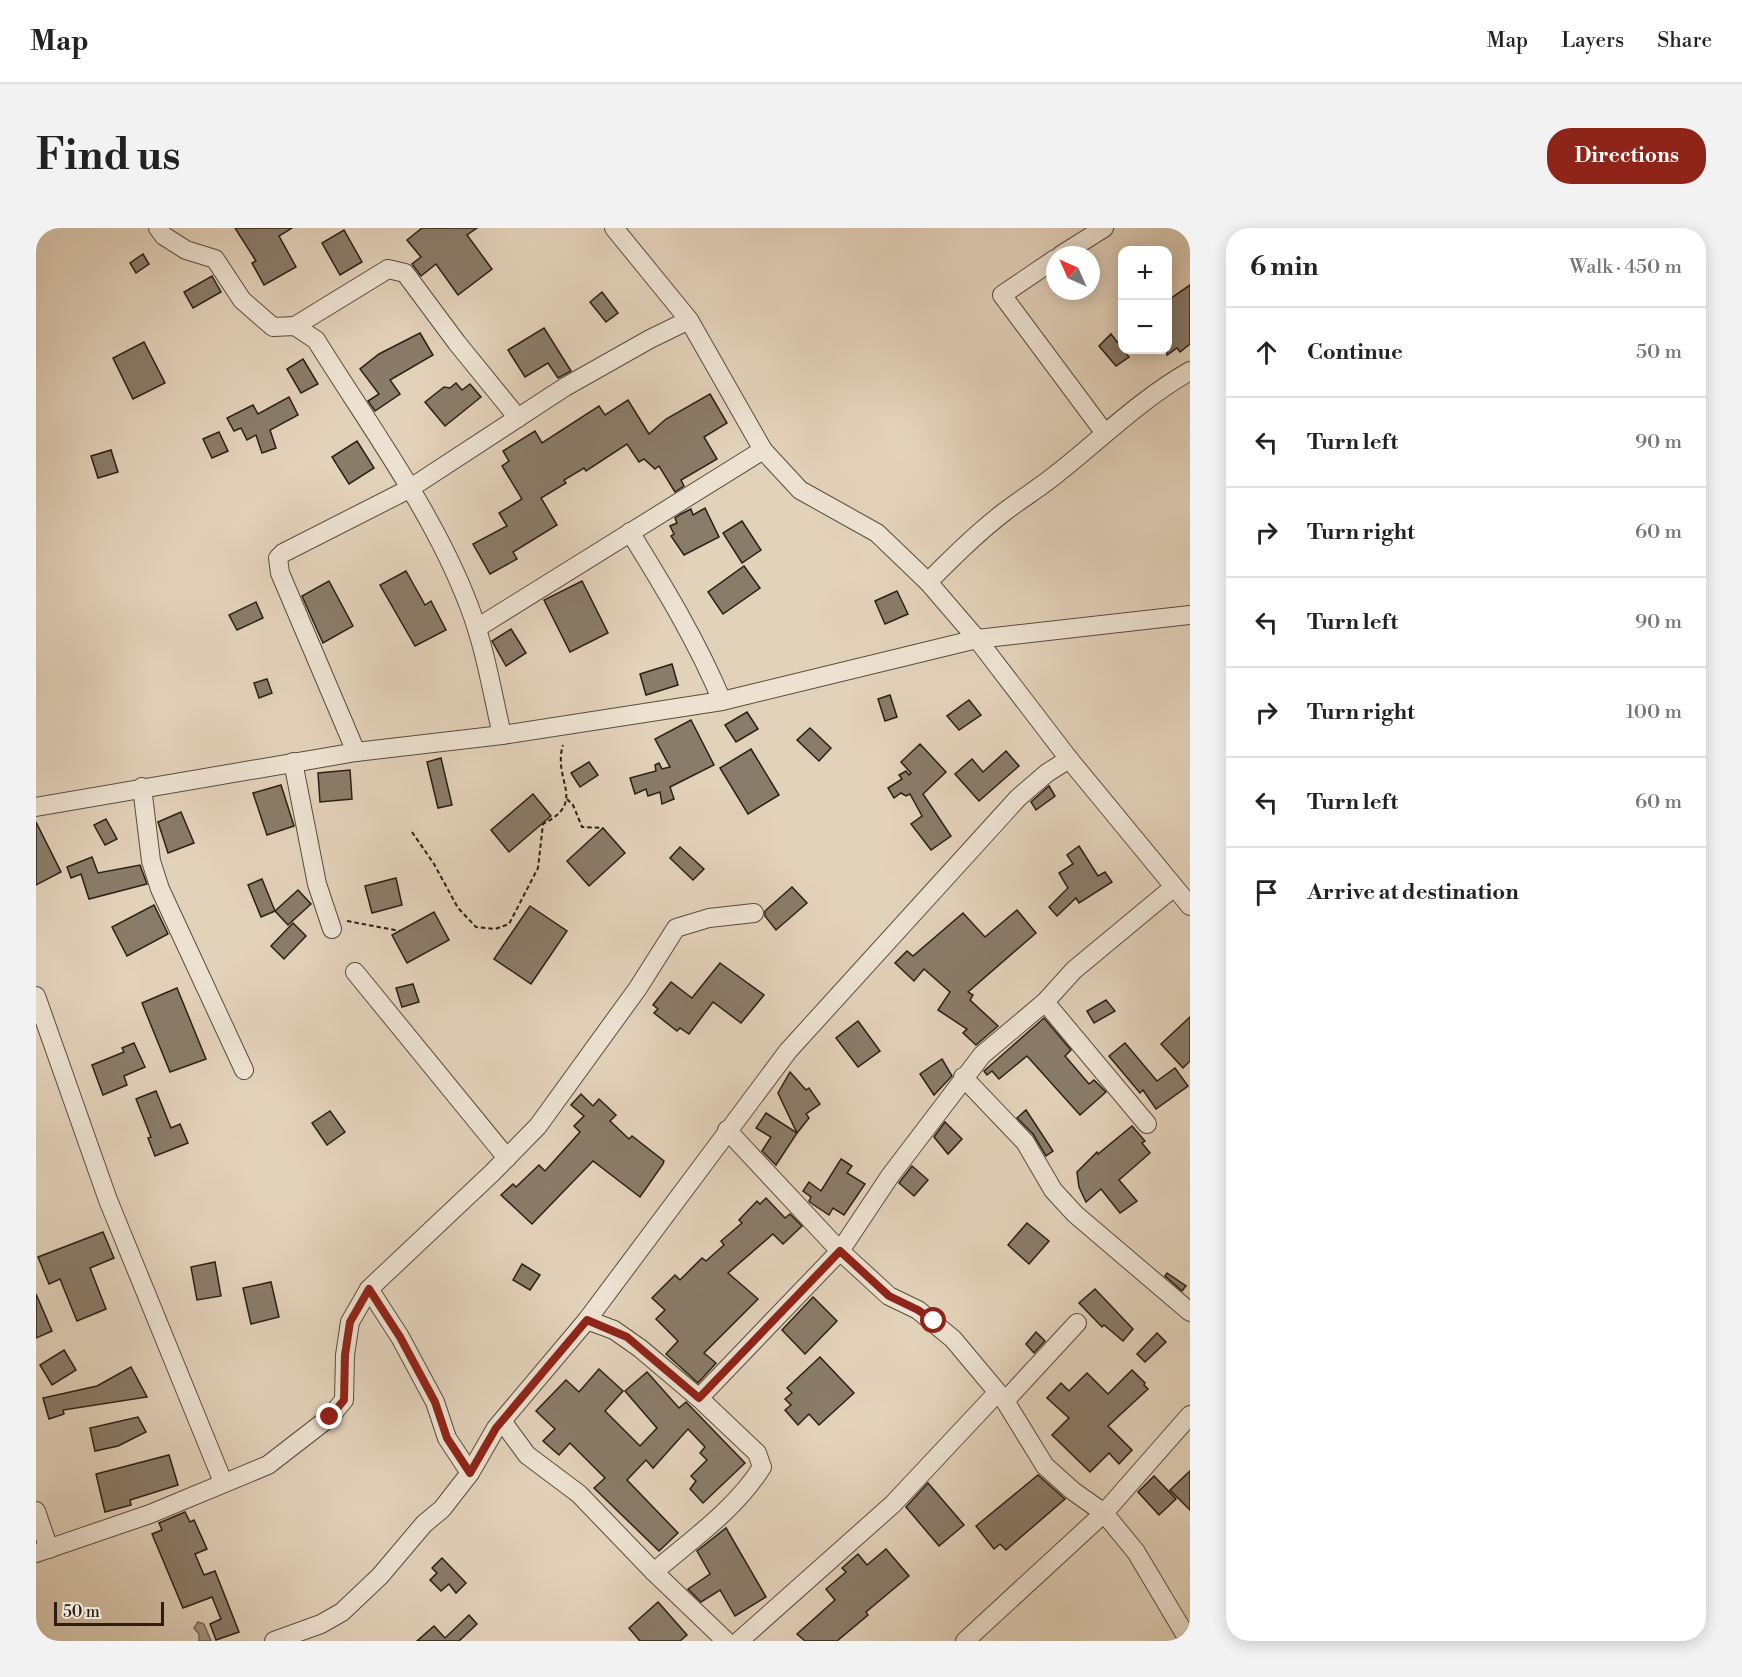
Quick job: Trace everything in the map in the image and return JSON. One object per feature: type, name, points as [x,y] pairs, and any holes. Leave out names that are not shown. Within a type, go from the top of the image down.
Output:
[{"type":"street","points":[[158,228],[164,236],[186,250],[215,259],[242,300],[273,327],[295,326],[388,269],[405,273],[457,343],[518,418]]},
{"type":"street","points":[[614,228],[689,320],[763,450],[800,490],[877,533],[928,582],[977,639],[1069,759],[1190,906]]},
{"type":"street","points":[[1075,246],[1104,228]]},
{"type":"street","points":[[1046,265],[1002,295],[1104,432]]},
{"type":"street","points":[[356,752],[280,573],[278,558],[289,549],[409,489],[584,377],[689,320]]},
{"type":"street","points":[[295,326],[316,340],[440,541],[477,628],[502,735]]},
{"type":"street","points":[[928,582],[978,534],[1059,472],[1104,432],[1163,386],[1190,370]]},
{"type":"street","points":[[477,628],[552,584],[630,532],[763,450]]},
{"type":"street","points":[[630,532],[706,662],[722,701]]},
{"type":"street","points":[[36,807],[356,752],[502,735],[722,701],[977,639],[1190,615]]},
{"type":"street","points":[[274,1641],[305,1636],[342,1611],[372,1584],[424,1524],[442,1509],[470,1473],[488,1439],[587,1320],[788,1051],[931,891],[1018,798],[1047,772],[1069,759]]},
{"type":"street","points":[[293,762],[317,884],[331,925]]},
{"type":"street","points":[[142,787],[151,861],[160,889],[244,1070]]},
{"type":"street","points":[[699,1398],[840,1251],[890,1176],[963,1077],[982,1055],[1045,1002],[1074,970],[1174,888]]},
{"type":"street","points":[[36,1511],[43,1551],[150,1514],[268,1465],[330,1417],[344,1400],[345,1355],[350,1322],[369,1289],[538,1126],[638,988],[676,928],[709,918],[754,913]]},
{"type":"street","points":[[354,972],[507,1158]]},
{"type":"street","points":[[36,996],[108,1200],[223,1482]]},
{"type":"street","points":[[1045,1002],[1147,1124]]},
{"type":"street","points":[[963,1077],[1025,1143],[1053,1190],[1075,1214],[1190,1312]]},
{"type":"street","points":[[727,1130],[840,1251],[889,1296],[918,1310],[934,1321],[1001,1397],[1045,1466],[1073,1491],[1104,1513],[1136,1552],[1189,1641]]},
{"type":"street","points":[[369,1289],[405,1346],[435,1402],[447,1438],[470,1473]]},
{"type":"street","points":[[587,1320],[627,1337],[699,1398],[757,1453],[762,1467],[753,1481],[731,1505],[654,1572]]},
{"type":"street","points":[[740,1641],[893,1504],[1077,1323]]},
{"type":"street","points":[[965,1641],[1104,1513],[1190,1415]]},
{"type":"street","points":[[502,1421],[527,1455],[579,1494],[654,1572],[726,1641]]},
{"type":"path","points":[[564,745],[559,758],[567,799],[573,805],[582,827],[603,828]]},
{"type":"path","points":[[412,832],[434,864],[458,908],[476,927],[495,929],[509,924],[538,868],[543,824],[559,815],[567,799]]},
{"type":"path","points":[[331,925],[354,921],[400,931]]},
{"type":"shaded area","points":[[198,1622],[204,1624],[211,1641],[199,1641],[199,1634],[194,1628]]},
{"type":"building","points":[[235,228],[292,228],[279,236],[296,267],[264,285],[252,263],[256,261]]},
{"type":"building","points":[[422,228],[477,228],[467,235],[492,269],[458,295],[436,264],[421,276],[412,264],[421,257],[407,240]]},
{"type":"building","points":[[344,230],[362,262],[340,275],[322,243]]},
{"type":"building","points":[[143,254],[149,264],[136,273],[130,263]]},
{"type":"building","points":[[212,276],[221,292],[193,308],[184,292]]},
{"type":"building","points":[[1190,285],[1190,344],[1180,352],[1177,348],[1172,352],[1172,298]]},
{"type":"building","points":[[602,292],[618,313],[606,322],[590,302]]},
{"type":"building","points":[[544,328],[571,371],[558,378],[548,363],[525,377],[508,350]]},
{"type":"building","points":[[420,333],[433,355],[390,380],[400,394],[375,411],[368,401],[379,394],[360,369],[379,354]]},
{"type":"building","points":[[1111,334],[1118,343],[1118,354],[1127,354],[1129,357],[1116,366],[1099,346]]},
{"type":"building","points":[[144,342],[165,383],[133,399],[113,358]]},
{"type":"building","points":[[303,359],[318,384],[301,393],[287,369]]},
{"type":"building","points":[[456,383],[462,390],[470,384],[481,397],[445,426],[425,402],[444,387],[450,388]]},
{"type":"building","points":[[710,394],[727,423],[704,437],[717,459],[681,480],[684,486],[675,492],[659,466],[655,469],[644,459],[639,462],[627,444],[586,471],[584,468],[564,480],[566,483],[541,498],[557,525],[513,552],[517,559],[490,574],[473,544],[507,526],[499,513],[522,499],[502,466],[509,461],[503,451],[535,431],[542,443],[599,406],[605,415],[628,400],[649,434],[666,419]]},
{"type":"building","points":[[289,397],[298,415],[270,430],[276,448],[262,453],[256,435],[247,440],[241,428],[234,431],[227,418],[253,405],[258,414]]},
{"type":"building","points":[[219,432],[228,451],[212,458],[203,439]]},
{"type":"building","points":[[357,441],[374,468],[349,484],[332,457]]},
{"type":"building","points":[[111,450],[118,472],[98,478],[91,456]]},
{"type":"building","points":[[705,508],[719,537],[684,555],[671,536],[674,534],[670,526],[677,523],[675,518],[681,514],[691,509],[693,515]]},
{"type":"building","points":[[742,521],[761,550],[742,563],[723,533]]},
{"type":"building","points":[[744,566],[760,588],[723,614],[708,592]]},
{"type":"building","points":[[406,571],[425,605],[431,601],[446,630],[415,646],[380,585]]},
{"type":"building","points":[[329,581],[353,626],[323,643],[302,596]]},
{"type":"building","points":[[582,581],[608,633],[570,652],[544,600]]},
{"type":"building","points":[[897,591],[908,614],[885,624],[875,601]]},
{"type":"building","points":[[256,602],[263,618],[237,630],[229,615]]},
{"type":"building","points":[[511,629],[526,653],[506,666],[492,641]]},
{"type":"building","points":[[672,664],[678,685],[646,695],[640,674]]},
{"type":"building","points":[[267,679],[272,693],[259,698],[254,683]]},
{"type":"building","points":[[890,695],[897,717],[885,721],[878,699]]},
{"type":"building","points":[[969,700],[981,715],[959,730],[947,716]]},
{"type":"building","points":[[747,712],[758,729],[736,742],[725,725]]},
{"type":"building","points":[[691,720],[714,765],[670,787],[674,799],[662,804],[660,792],[648,796],[646,789],[635,794],[630,778],[656,771],[655,765],[659,763],[662,769],[670,767],[655,739]]},
{"type":"building","points":[[810,728],[831,748],[819,761],[797,740]]},
{"type":"building","points":[[920,744],[946,772],[923,794],[951,836],[931,850],[911,824],[922,816],[910,794],[906,796],[901,793],[894,798],[888,788],[902,779],[899,775],[906,771],[909,775],[911,773],[901,762]]},
{"type":"building","points":[[751,749],[779,795],[748,814],[720,768]]},
{"type":"building","points":[[1006,751],[1019,766],[979,801],[955,774],[972,759],[983,772]]},
{"type":"building","points":[[441,758],[452,805],[438,808],[427,762]]},
{"type":"building","points":[[589,762],[598,775],[580,787],[571,773]]},
{"type":"building","points":[[350,770],[352,799],[320,802],[318,773]]},
{"type":"building","points":[[281,785],[294,826],[267,835],[253,793]]},
{"type":"building","points":[[1049,786],[1055,796],[1036,810],[1031,802]]},
{"type":"building","points":[[533,794],[551,816],[509,852],[491,830]]},
{"type":"building","points":[[181,812],[194,843],[168,853],[158,822]]},
{"type":"building","points":[[106,819],[117,839],[105,845],[94,825]]},
{"type":"building","points":[[36,822],[61,872],[36,885]]},
{"type":"building","points":[[603,828],[625,853],[589,886],[567,861]]},
{"type":"building","points":[[1079,846],[1098,876],[1105,872],[1112,882],[1079,903],[1076,898],[1057,916],[1049,907],[1068,888],[1059,873],[1073,864],[1067,855]]},
{"type":"building","points":[[680,847],[704,869],[693,880],[670,858]]},
{"type":"building","points":[[92,857],[98,873],[140,865],[147,884],[89,899],[81,874],[71,878],[67,867]]},
{"type":"building","points":[[396,878],[402,905],[372,913],[365,886]]},
{"type":"building","points":[[262,879],[275,911],[261,917],[248,885]]},
{"type":"building","points":[[792,887],[807,903],[776,930],[765,916],[765,911]]},
{"type":"building","points":[[298,890],[311,904],[288,925],[275,911]]},
{"type":"building","points":[[154,905],[168,934],[127,956],[112,927]]},
{"type":"building","points":[[530,906],[567,931],[531,984],[494,959]]},
{"type":"building","points":[[1017,910],[1036,933],[968,992],[973,995],[970,1000],[998,1026],[976,1045],[963,1033],[967,1029],[938,1010],[950,992],[924,969],[914,981],[895,963],[907,951],[913,956],[963,913],[985,937]]},
{"type":"building","points":[[434,912],[449,940],[407,963],[392,935]]},
{"type":"building","points":[[293,923],[306,936],[284,959],[271,946]]},
{"type":"building","points":[[720,963],[764,995],[741,1023],[713,1002],[689,1034],[680,1028],[677,1031],[654,1013],[658,1009],[653,1005],[671,982],[692,998]]},
{"type":"building","points":[[413,984],[419,1002],[402,1007],[396,988]]},
{"type":"building","points":[[177,988],[206,1059],[170,1072],[142,1003]]},
{"type":"building","points":[[1106,1000],[1115,1011],[1094,1023],[1087,1011]]},
{"type":"building","points":[[1190,1017],[1190,1061],[1183,1068],[1161,1044]]},
{"type":"building","points":[[1044,1018],[1071,1050],[1065,1056],[1089,1084],[1094,1080],[1106,1092],[1080,1115],[1027,1056],[999,1079],[992,1071],[987,1075],[984,1071]]},
{"type":"building","points":[[858,1021],[880,1051],[858,1067],[836,1038]]},
{"type":"building","points":[[134,1043],[145,1067],[124,1076],[127,1085],[103,1095],[92,1065],[124,1052],[122,1048]]},
{"type":"building","points":[[1125,1043],[1157,1081],[1175,1068],[1188,1086],[1156,1109],[1143,1090],[1140,1093],[1109,1056]]},
{"type":"building","points":[[942,1059],[952,1076],[934,1095],[920,1074]]},
{"type":"building","points":[[790,1072],[806,1090],[809,1088],[820,1104],[806,1114],[809,1118],[797,1133],[778,1093]]},
{"type":"building","points":[[156,1091],[171,1128],[180,1124],[188,1143],[155,1156],[148,1138],[151,1137],[136,1099]]},
{"type":"building","points":[[581,1094],[593,1106],[599,1099],[616,1115],[610,1121],[629,1139],[632,1136],[664,1161],[663,1164],[640,1197],[593,1161],[532,1224],[501,1195],[513,1184],[516,1187],[539,1165],[545,1171],[580,1132],[574,1126],[584,1116],[571,1105]]},
{"type":"building","points":[[1026,1110],[1053,1151],[1046,1156],[1033,1134],[1017,1118]]},
{"type":"building","points":[[330,1111],[345,1132],[327,1145],[312,1123]]},
{"type":"building","points":[[766,1113],[797,1133],[776,1165],[762,1151],[771,1137],[756,1128]]},
{"type":"building","points":[[945,1122],[962,1139],[948,1154],[934,1137]]},
{"type":"building","points":[[1132,1126],[1145,1141],[1142,1143],[1150,1153],[1119,1180],[1137,1201],[1120,1213],[1101,1189],[1086,1202],[1079,1187],[1077,1172],[1097,1152],[1098,1154]]},
{"type":"building","points":[[841,1159],[852,1166],[847,1173],[865,1184],[844,1215],[833,1208],[829,1215],[811,1203],[809,1201],[811,1197],[803,1191],[809,1182],[821,1191]]},
{"type":"building","points":[[912,1166],[928,1180],[914,1196],[899,1183]]},
{"type":"building","points":[[766,1198],[785,1218],[790,1214],[802,1226],[783,1244],[773,1234],[728,1273],[758,1299],[704,1353],[716,1363],[698,1383],[666,1354],[678,1341],[656,1319],[665,1310],[652,1298],[675,1275],[680,1280],[702,1258],[706,1261],[724,1245],[721,1241],[742,1223],[739,1220],[757,1201],[760,1204]]},
{"type":"building","points":[[1027,1223],[1049,1241],[1029,1264],[1008,1245]]},
{"type":"building","points":[[103,1232],[114,1258],[90,1268],[106,1309],[77,1321],[60,1279],[49,1284],[38,1257]]},
{"type":"building","points":[[215,1262],[221,1296],[197,1300],[191,1267]]},
{"type":"building","points":[[522,1264],[540,1275],[530,1290],[513,1280]]},
{"type":"building","points":[[1167,1273],[1186,1286],[1182,1291],[1165,1276]]},
{"type":"building","points":[[271,1282],[279,1317],[251,1324],[243,1288]]},
{"type":"building","points":[[1095,1289],[1133,1329],[1123,1341],[1104,1325],[1102,1327],[1079,1303]]},
{"type":"building","points":[[36,1294],[52,1331],[36,1338]]},
{"type":"building","points":[[813,1297],[837,1321],[805,1354],[782,1330]]},
{"type":"building","points":[[1036,1332],[1045,1341],[1034,1353],[1026,1344]]},
{"type":"building","points":[[1157,1333],[1166,1342],[1145,1362],[1137,1354]]},
{"type":"building","points":[[64,1350],[76,1370],[52,1385],[40,1365]]},
{"type":"building","points":[[820,1357],[854,1393],[819,1425],[809,1414],[798,1425],[785,1410],[791,1405],[785,1399],[792,1393],[787,1388]]},
{"type":"building","points":[[131,1367],[147,1397],[63,1410],[64,1414],[49,1419],[43,1398],[97,1386]]},
{"type":"building","points":[[599,1369],[623,1391],[605,1411],[640,1446],[657,1428],[625,1391],[647,1372],[679,1408],[686,1402],[745,1463],[703,1503],[690,1489],[696,1481],[691,1476],[707,1460],[700,1453],[705,1447],[688,1429],[653,1468],[646,1460],[627,1480],[678,1533],[659,1551],[594,1488],[605,1478],[570,1443],[559,1455],[543,1441],[555,1429],[536,1411],[566,1380],[579,1392]]},
{"type":"building","points":[[1132,1370],[1148,1389],[1108,1426],[1132,1450],[1119,1464],[1109,1453],[1090,1472],[1052,1435],[1069,1418],[1047,1398],[1061,1383],[1069,1391],[1087,1373],[1108,1394]]},
{"type":"building","points":[[138,1417],[146,1432],[118,1446],[95,1451],[90,1428]]},
{"type":"building","points":[[169,1455],[178,1485],[130,1500],[131,1505],[105,1512],[96,1474]]},
{"type":"building","points":[[1190,1471],[1190,1510],[1170,1490]]},
{"type":"building","points":[[1038,1475],[1065,1499],[1006,1550],[1000,1544],[994,1549],[976,1526]]},
{"type":"building","points":[[1154,1476],[1176,1499],[1159,1515],[1138,1492]]},
{"type":"building","points":[[928,1483],[964,1525],[939,1546],[906,1507]]},
{"type":"building","points":[[185,1512],[190,1522],[194,1520],[207,1549],[195,1554],[204,1575],[215,1571],[239,1632],[216,1640],[210,1624],[221,1619],[212,1597],[183,1608],[152,1534],[162,1530],[159,1523]]},
{"type":"building","points":[[726,1528],[766,1597],[735,1616],[720,1590],[701,1602],[688,1589],[710,1574],[697,1551]]},
{"type":"building","points":[[886,1549],[909,1576],[866,1612],[868,1615],[837,1641],[805,1641],[797,1634],[835,1600],[826,1589],[846,1572],[842,1568],[858,1554],[867,1565]]},
{"type":"building","points":[[442,1558],[466,1583],[456,1593],[449,1584],[441,1591],[430,1580],[437,1573],[432,1568]]},
{"type":"building","points":[[658,1602],[687,1635],[680,1641],[640,1641],[629,1628]]},
{"type":"building","points":[[469,1615],[477,1624],[459,1641],[417,1641],[434,1626],[445,1638]]},
{"type":"route","points":[[330,1417],[344,1400],[345,1355],[350,1322],[369,1289],[400,1337],[435,1402],[447,1438],[470,1473],[496,1428],[587,1320],[627,1337],[699,1398],[840,1251],[889,1296],[918,1310],[934,1321]]}]
